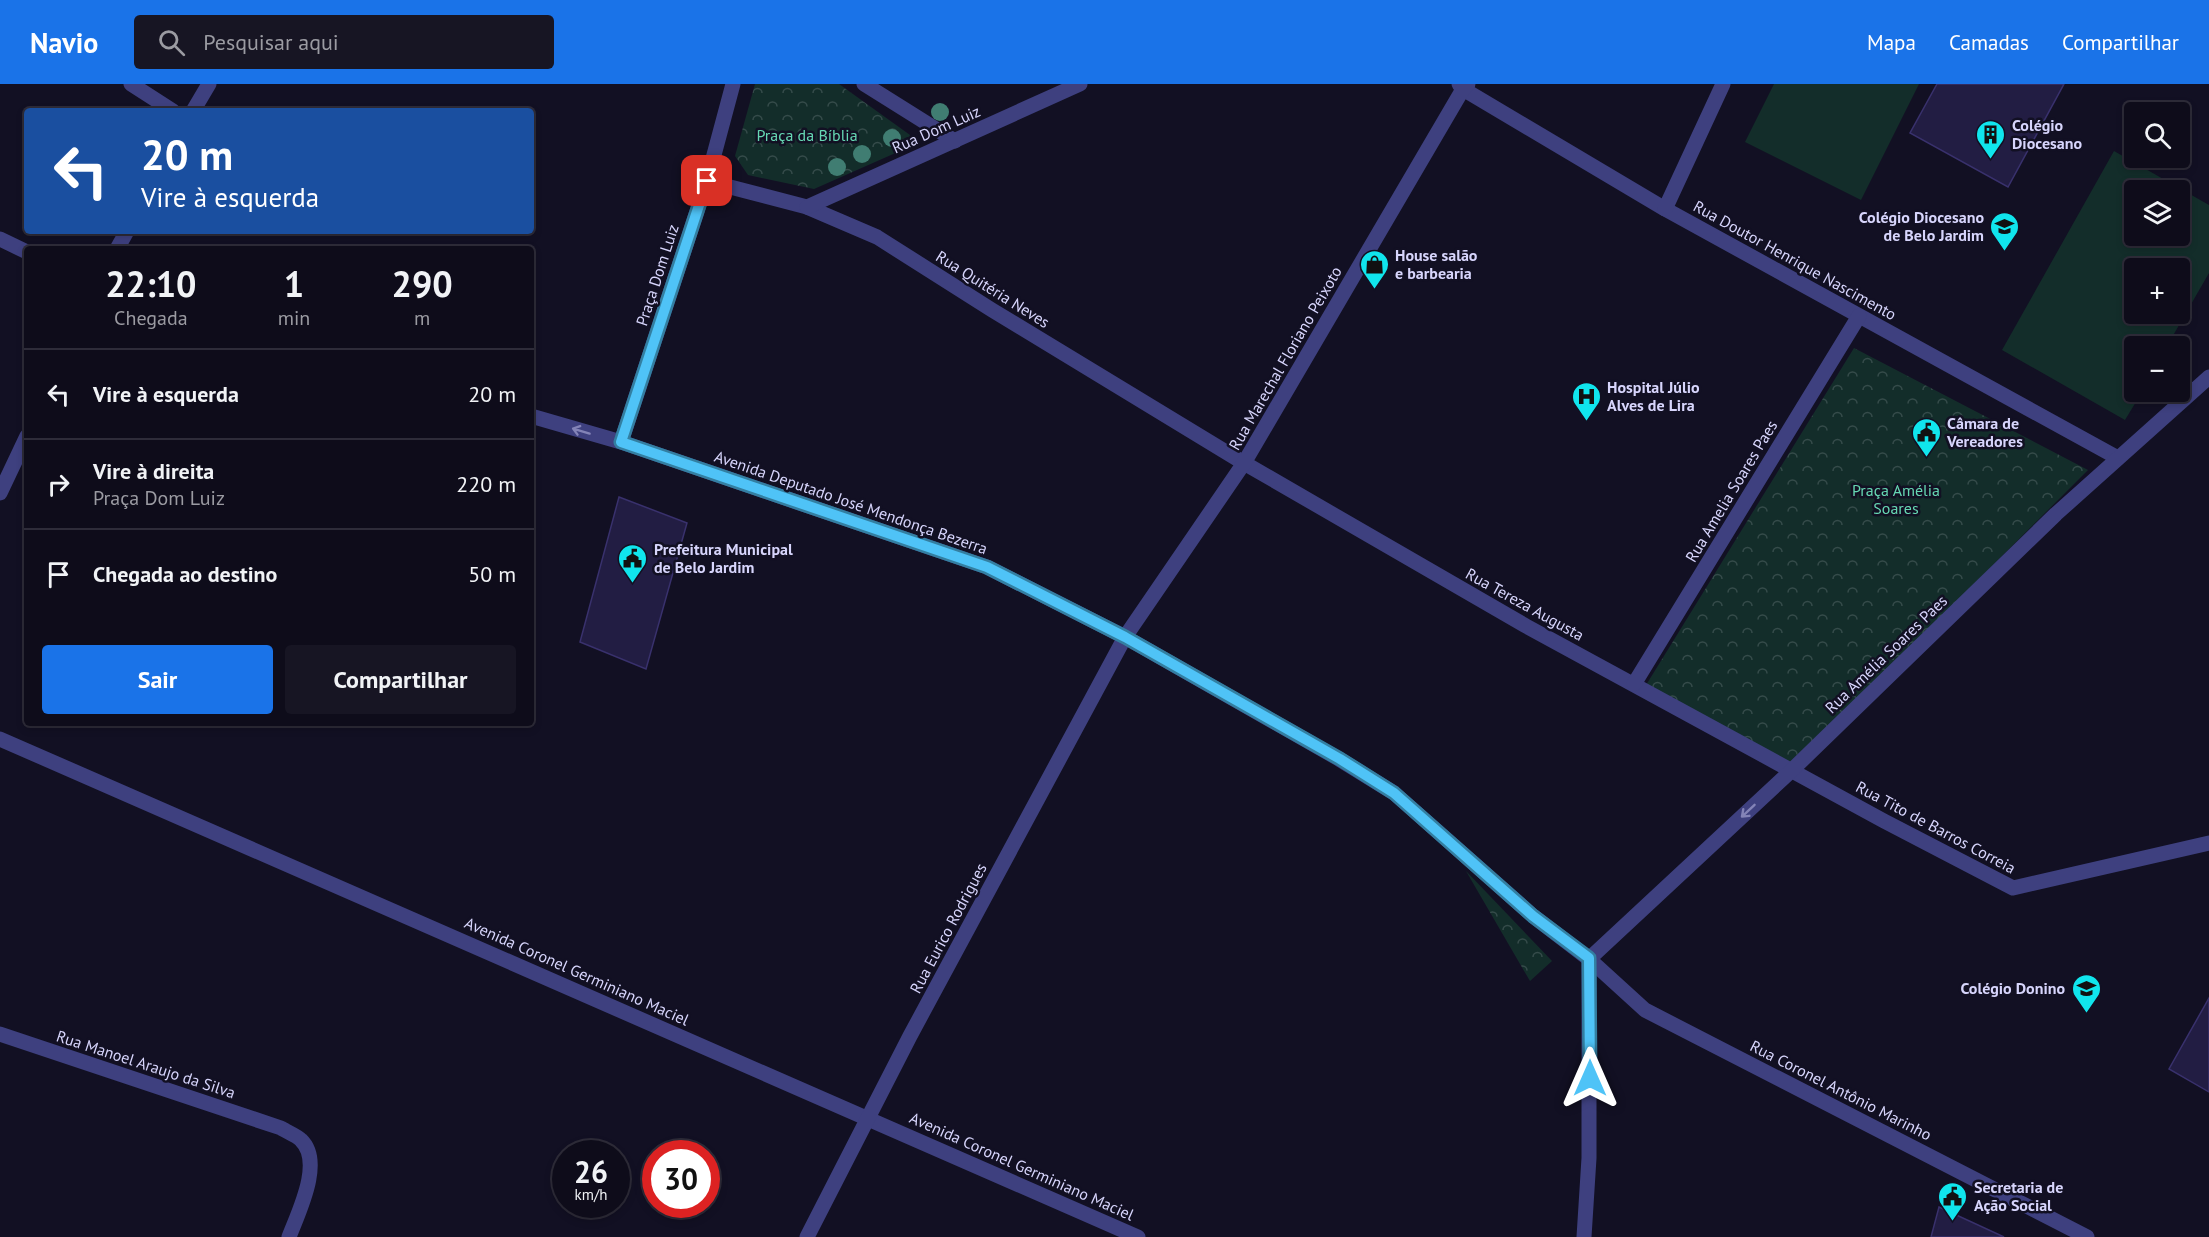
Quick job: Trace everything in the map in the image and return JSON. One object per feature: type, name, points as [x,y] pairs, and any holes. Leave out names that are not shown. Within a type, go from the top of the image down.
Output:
[{"type":"street","points":[[131,84],[168,108]]},
{"type":"street","points":[[195,108],[209,84]]},
{"type":"street","name":"Praça Dom Luiz","points":[[621,442],[707,181],[733,84]]},
{"type":"street","points":[[864,84],[955,141]]},
{"type":"street","name":"Rua Dom Luiz","points":[[807,207],[1080,84]]},
{"type":"street","points":[[1665,209],[1723,84]]},
{"type":"street","name":"Rua Doutor Henrique Nascimento","points":[[1464,86],[1665,209],[2118,458]]},
{"type":"street","name":"Rua Marechal Floriano Peixoto","points":[[1125,637],[1244,463],[1464,86]]},
{"type":"street","name":"Rua Quitéria Neves","points":[[707,181],[807,207],[877,237],[992,310],[1244,463]]},
{"type":"street","points":[[0,239],[24,251]]},
{"type":"street","name":"Rua Amelia Soares Paes","points":[[1634,684],[1859,316]]},
{"type":"street","name":"Rua Amélia Soares Paes","points":[[1589,958],[1791,771],[2056,514],[2209,377]]},
{"type":"street","name":"Avenida Deputado José Mendonça Bezerra","points":[[534,417],[621,442],[987,567],[1125,637],[1340,759],[1394,793],[1533,916],[1589,958]]},
{"type":"street","points":[[0,493],[24,442]]},
{"type":"street","name":"Rua Tereza Augusta","points":[[1244,463],[1526,626],[1791,771]]},
{"type":"street","name":"Rua Eurico Rodrigues","points":[[807,1237],[910,1036],[1125,637]]},
{"type":"street","name":"Avenida Coronel Germiniano Maciel","points":[[0,739],[1138,1237]]},
{"type":"street","name":"Rua Tito de Barros Correia","points":[[1791,771],[2013,888],[2209,843]]},
{"type":"street","points":[[1584,1237],[1589,1158],[1589,958]]},
{"type":"street","name":"Rua Coronel Antônio Marinho","points":[[1589,958],[1645,1010],[2087,1237]]},
{"type":"street","name":"Rua Manoel Araujo da Silva","points":[[0,1034],[281,1128],[302,1141],[312,1163],[306,1192],[289,1237]]},
{"type":"green space","name":"Praça da Bíblia","points":[[755,84],[839,84],[910,135],[909,147],[814,189],[748,175],[735,156]]},
{"type":"green space","points":[[1774,84],[1919,84],[1861,200],[1745,142]]},
{"type":"green space","points":[[2114,151],[2124,157],[2124,168],[2144,168],[2165,180],[2124,180],[2124,246],[2190,246],[2190,194],[2209,205],[2209,273],[2190,306],[2190,258],[2124,258],[2124,324],[2180,324],[2173,336],[2124,336],[2124,402],[2136,402],[2125,420],[2002,350]]},
{"type":"green space","name":"Praça Amélia Soares","points":[[1854,348],[2088,470],[1791,767],[1643,690]]},
{"type":"green space","points":[[1466,871],[1552,961],[1530,981]]},
{"type":"building","name":"Colégio Diocesano","points":[[1937,84],[2064,84],[2008,187],[1910,133]]},
{"type":"building","name":"Prefeitura Municipal de Belo Jardim","points":[[619,497],[687,523],[646,669],[580,642]]},
{"type":"building","points":[[2209,998],[2209,1092],[2169,1069]]},
{"type":"building","name":"Secretaria de Ação Social","points":[[1939,1207],[2004,1237],[1931,1237]]},
{"type":"place","name":"Colégio Diocesano","points":[[1991,160]]},
{"type":"place","name":"Colégio Diocesano de Belo Jardim","points":[[2005,252]]},
{"type":"place","name":"House salão e barbearia","points":[[1374,290]]},
{"type":"place","name":"Hospital Júlio Alves de Lira","points":[[1586,422]]},
{"type":"place","name":"Câmara de Vereadores","points":[[1926,458]]},
{"type":"place","name":"Prefeitura Municipal de Belo Jardim","points":[[633,584]]},
{"type":"place","name":"Colégio Donino","points":[[2086,1014]]},
{"type":"place","name":"Secretaria de Ação Social","points":[[1953,1222]]},
{"type":"route","points":[[707,181],[621,442],[987,567],[1125,637],[1340,759],[1394,793],[1533,916],[1589,958],[1590,1078]]}]
